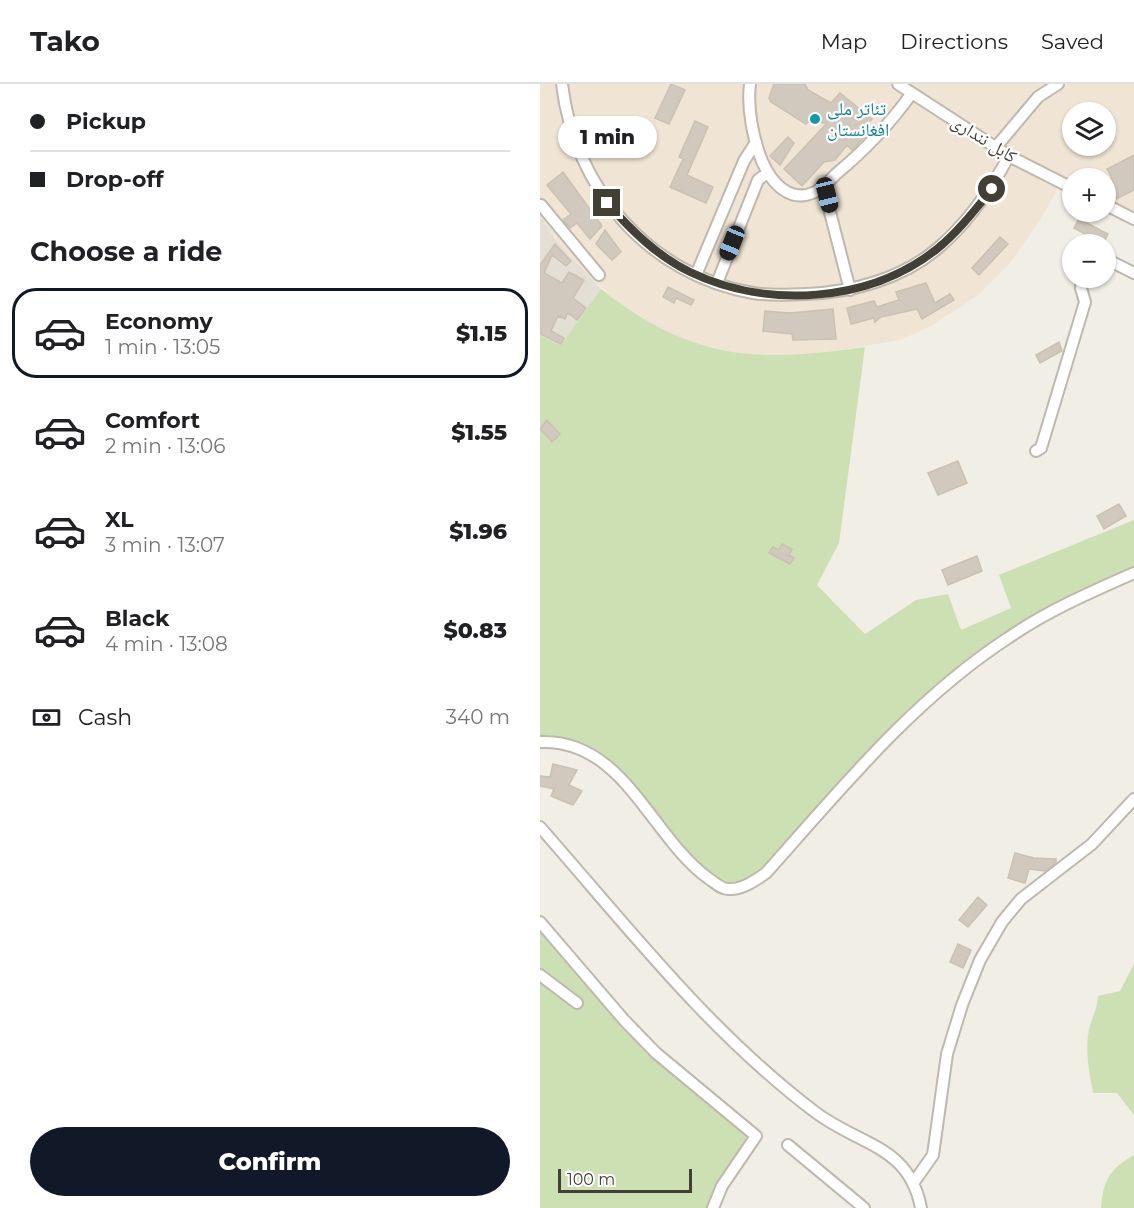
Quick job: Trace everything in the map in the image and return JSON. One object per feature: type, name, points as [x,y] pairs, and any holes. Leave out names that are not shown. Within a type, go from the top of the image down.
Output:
[{"type":"street","points":[[562,84],[570,132],[589,173],[607,203],[630,230],[657,252],[696,275],[753,293],[778,295],[850,290],[862,288],[901,271],[936,250],[972,215],[992,189],[1009,156]]},
{"type":"street","points":[[750,84],[756,142],[767,172],[776,186],[787,192],[800,194],[815,192],[865,150],[889,124],[912,93]]},
{"type":"street","name":"کابل ننداری","points":[[898,84],[1009,156],[1062,183]]},
{"type":"street","points":[[996,147],[1038,97],[1058,84]]},
{"type":"street","points":[[696,275],[744,161],[756,142]]},
{"type":"street","points":[[717,283],[758,180],[767,172]]},
{"type":"street","points":[[823,185],[850,290]]},
{"type":"street","points":[[540,204],[599,275]]},
{"type":"street","points":[[1116,210],[1134,219]]},
{"type":"street","points":[[1116,264],[1134,273]]},
{"type":"street","points":[[1036,451],[1041,448],[1085,302],[1081,288]]},
{"type":"street","points":[[540,742],[562,743],[593,754],[620,777],[693,865],[719,886],[728,889],[739,887],[766,873],[909,717],[956,675],[1029,624],[1134,573]]},
{"type":"street","points":[[914,1182],[933,1155],[947,1054],[962,1005],[980,960],[1002,922],[1021,899],[1092,844],[1134,799]]},
{"type":"street","points":[[540,826],[697,1007],[729,1038],[812,1110],[846,1133],[885,1152],[906,1167],[914,1182],[921,1208]]},
{"type":"street","points":[[540,922],[624,1020],[656,1053],[756,1136],[722,1186],[713,1208]]},
{"type":"street","points":[[540,975],[577,1003]]},
{"type":"street","points":[[788,1145],[864,1208]]},
{"type":"shaded area","points":[[540,84],[1134,84],[1134,219],[1116,210],[1116,168],[1062,168],[1062,183],[1010,263],[977,296],[933,325],[900,340],[804,356],[757,355],[713,349],[674,337],[616,301],[570,257],[540,217]]},
{"type":"shaded area","points":[[540,215],[555,239],[601,289],[561,346],[540,336]]},
{"type":"green space","points":[[601,289],[634,313],[665,330],[695,343],[726,351],[790,355],[865,347],[839,543],[817,585],[865,634],[916,600],[948,594],[961,630],[1011,608],[999,575],[1134,520],[1134,566],[1035,614],[969,658],[905,713],[846,774],[762,869],[738,882],[729,883],[717,878],[704,868],[689,853],[625,774],[604,755],[591,746],[577,741],[540,735],[540,336],[561,345]]},
{"type":"green space","points":[[540,922],[624,1020],[756,1136],[713,1208],[540,1208]]},
{"type":"green space","points":[[1134,964],[1134,1115],[1117,1093],[1093,1093],[1087,1045],[1098,996],[1120,991]]},
{"type":"green space","points":[[1134,1155],[1134,1208],[1101,1208],[1109,1176],[1119,1165]]},
{"type":"building","points":[[671,84],[685,90],[669,124],[655,118]]},
{"type":"building","points":[[774,84],[805,84],[808,90],[831,103],[840,93],[872,119],[865,126],[870,131],[852,150],[847,145],[835,160],[824,162],[802,186],[784,169],[827,123],[808,122],[806,124],[771,102],[769,98]]},
{"type":"building","points":[[695,121],[708,127],[687,175],[713,187],[706,203],[670,187],[683,159],[679,157]]},
{"type":"building","points":[[788,137],[794,143],[780,165],[770,156]]},
{"type":"building","points":[[1134,155],[1134,190],[1116,199],[1116,168],[1109,168]]},
{"type":"building","points":[[563,172],[602,226],[590,239],[577,223],[570,228],[563,220],[571,214],[547,185]]},
{"type":"building","points":[[1077,222],[1085,222],[1108,234],[1085,234],[1074,228]]},
{"type":"building","points":[[605,230],[621,252],[612,260],[596,244]]},
{"type":"building","points":[[1000,237],[1008,244],[979,275],[972,268]]},
{"type":"building","points":[[555,244],[571,261],[566,266],[552,255],[544,273],[562,283],[569,272],[584,280],[573,298],[586,308],[577,320],[568,313],[565,319],[558,316],[551,331],[564,338],[561,344],[540,334],[540,265]]},
{"type":"building","points":[[926,283],[935,303],[950,294],[954,300],[922,319],[917,309],[881,317],[875,322],[874,318],[851,324],[847,308],[874,301],[877,307],[899,300],[896,292]]},
{"type":"building","points":[[668,287],[694,300],[691,305],[676,298],[674,303],[663,297]]},
{"type":"building","points":[[833,309],[836,339],[793,340],[792,334],[763,331],[765,311],[790,313]]},
{"type":"building","points":[[1059,342],[1062,351],[1040,363],[1036,355]]},
{"type":"building","points":[[547,420],[560,434],[552,442],[540,429]]},
{"type":"building","points":[[958,461],[967,483],[938,495],[928,473]]},
{"type":"building","points":[[1119,504],[1126,516],[1104,529],[1097,516]]},
{"type":"building","points":[[782,544],[792,549],[789,555],[794,558],[790,564],[769,553],[773,547],[779,550]]},
{"type":"building","points":[[977,556],[982,571],[948,585],[942,570]]},
{"type":"building","points":[[553,764],[577,770],[569,785],[582,791],[573,805],[551,796],[554,789],[540,786],[540,776],[550,777]]},
{"type":"building","points":[[1015,853],[1034,858],[1056,859],[1056,862],[1045,871],[1029,869],[1025,883],[1008,878]]},
{"type":"building","points":[[978,897],[987,905],[968,927],[959,920]]},
{"type":"building","points":[[958,944],[971,950],[963,968],[950,962]]},
{"type":"place","name":"تئاتر ملی افغانستان","points":[[815,119]]},
{"type":"route","points":[[607,203],[630,230],[657,252],[689,272],[722,285],[753,293],[778,295],[829,293],[862,288],[901,271],[936,250],[972,215],[992,189]]}]
